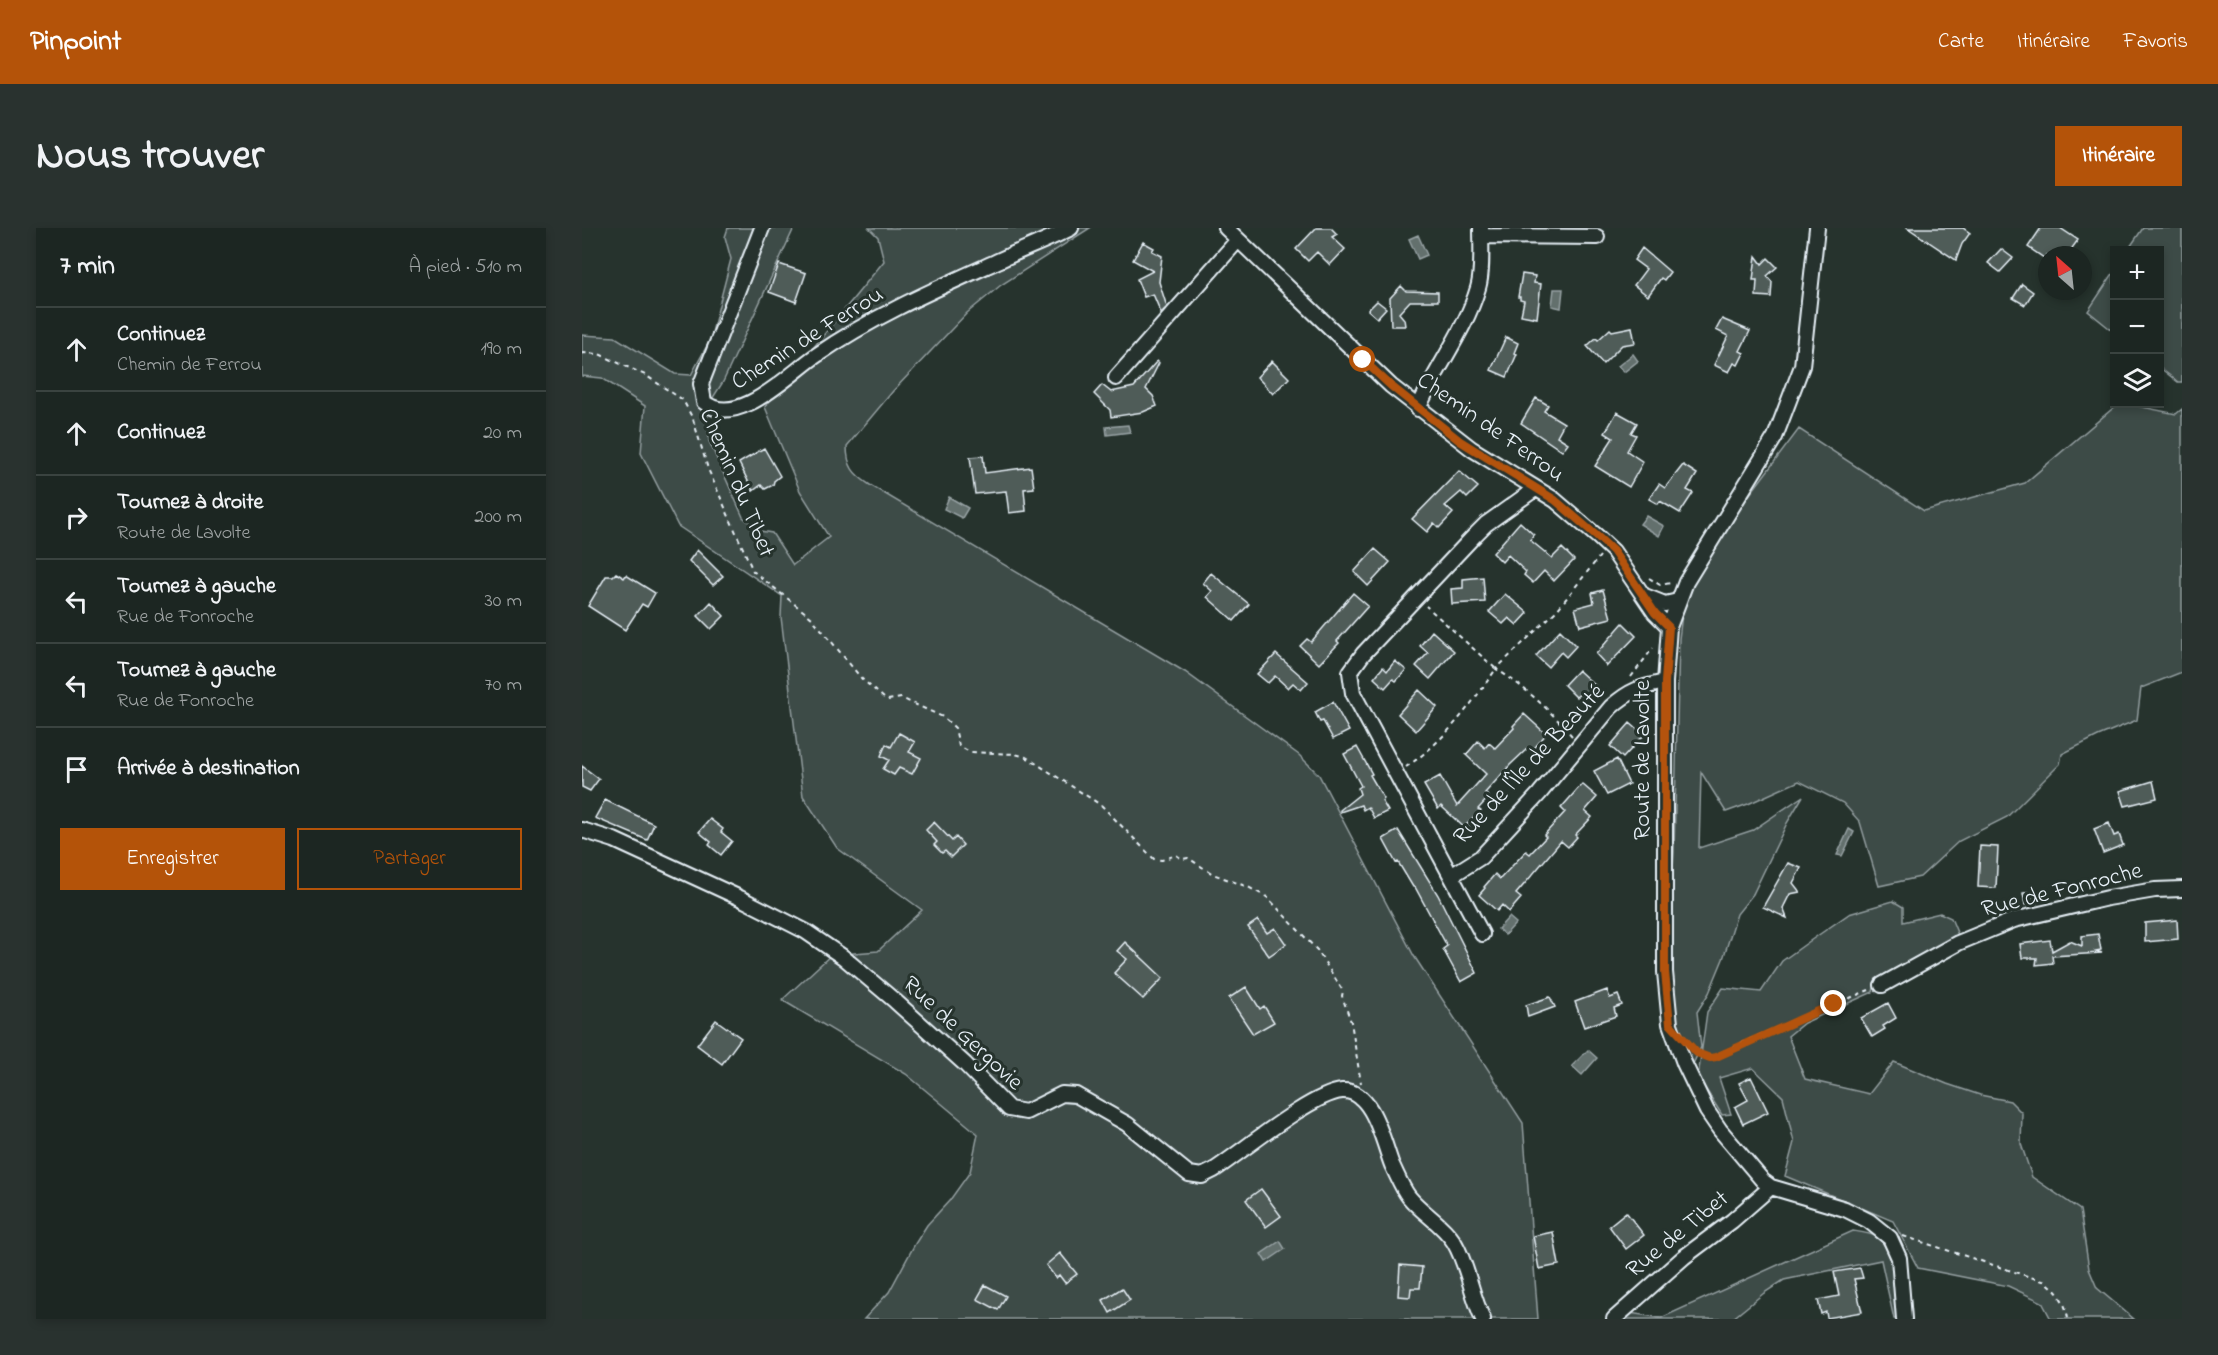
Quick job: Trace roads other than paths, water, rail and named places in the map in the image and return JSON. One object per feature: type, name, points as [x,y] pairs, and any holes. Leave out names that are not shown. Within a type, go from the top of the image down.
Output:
[{"type":"street","name":"Chemin de Ferrou","points":[[762,228],[700,386],[704,402],[718,410],[732,411],[741,408],[763,395],[817,354],[867,325],[958,279],[1071,228]]},
{"type":"street","name":"Chemin de Ferrou","points":[[1226,228],[1363,360],[1419,409],[1472,449],[1555,500],[1608,546],[1660,619],[1669,627]]},
{"type":"street","name":"Route de Lavolte","points":[[1771,1187],[1720,1130],[1707,1111],[1684,1063],[1670,1024],[1665,972],[1665,682],[1669,627],[1686,582],[1775,437],[1802,366],[1817,228]]},
{"type":"street","points":[[1419,409],[1425,393],[1461,330],[1479,286],[1481,232],[1598,237]]},
{"type":"street","points":[[1116,378],[1238,240]]},
{"type":"street","name":"Rue de l'Île de Beauté","points":[[1535,489],[1486,524],[1363,654],[1350,672],[1353,693],[1451,876],[1481,857],[1539,794],[1611,707],[1630,692],[1665,682]]},
{"type":"street","points":[[1645,596],[1665,604],[1678,601]]},
{"type":"street","name":"Rue de Gergovie","points":[[582,830],[614,840],[740,898],[805,931],[843,957],[895,1001],[965,1064],[1009,1109],[1026,1112],[1062,1094],[1076,1095],[1127,1124],[1188,1174],[1202,1176],[1214,1170],[1290,1117],[1333,1093],[1342,1091],[1356,1093],[1367,1103],[1393,1167],[1409,1197],[1437,1221],[1454,1243],[1483,1319]]},
{"type":"street","points":[[1451,876],[1482,934]]},
{"type":"street","name":"Rue de Fonroche","points":[[1882,985],[1938,954],[1987,930],[2014,920],[2155,890],[2182,889]]},
{"type":"street","points":[[1771,1187],[1845,1209],[1869,1221],[1890,1238],[1899,1258],[1904,1319]]},
{"type":"street","name":"Rue de Tibet","points":[[1614,1319],[1677,1263],[1732,1221],[1771,1187]]}]
